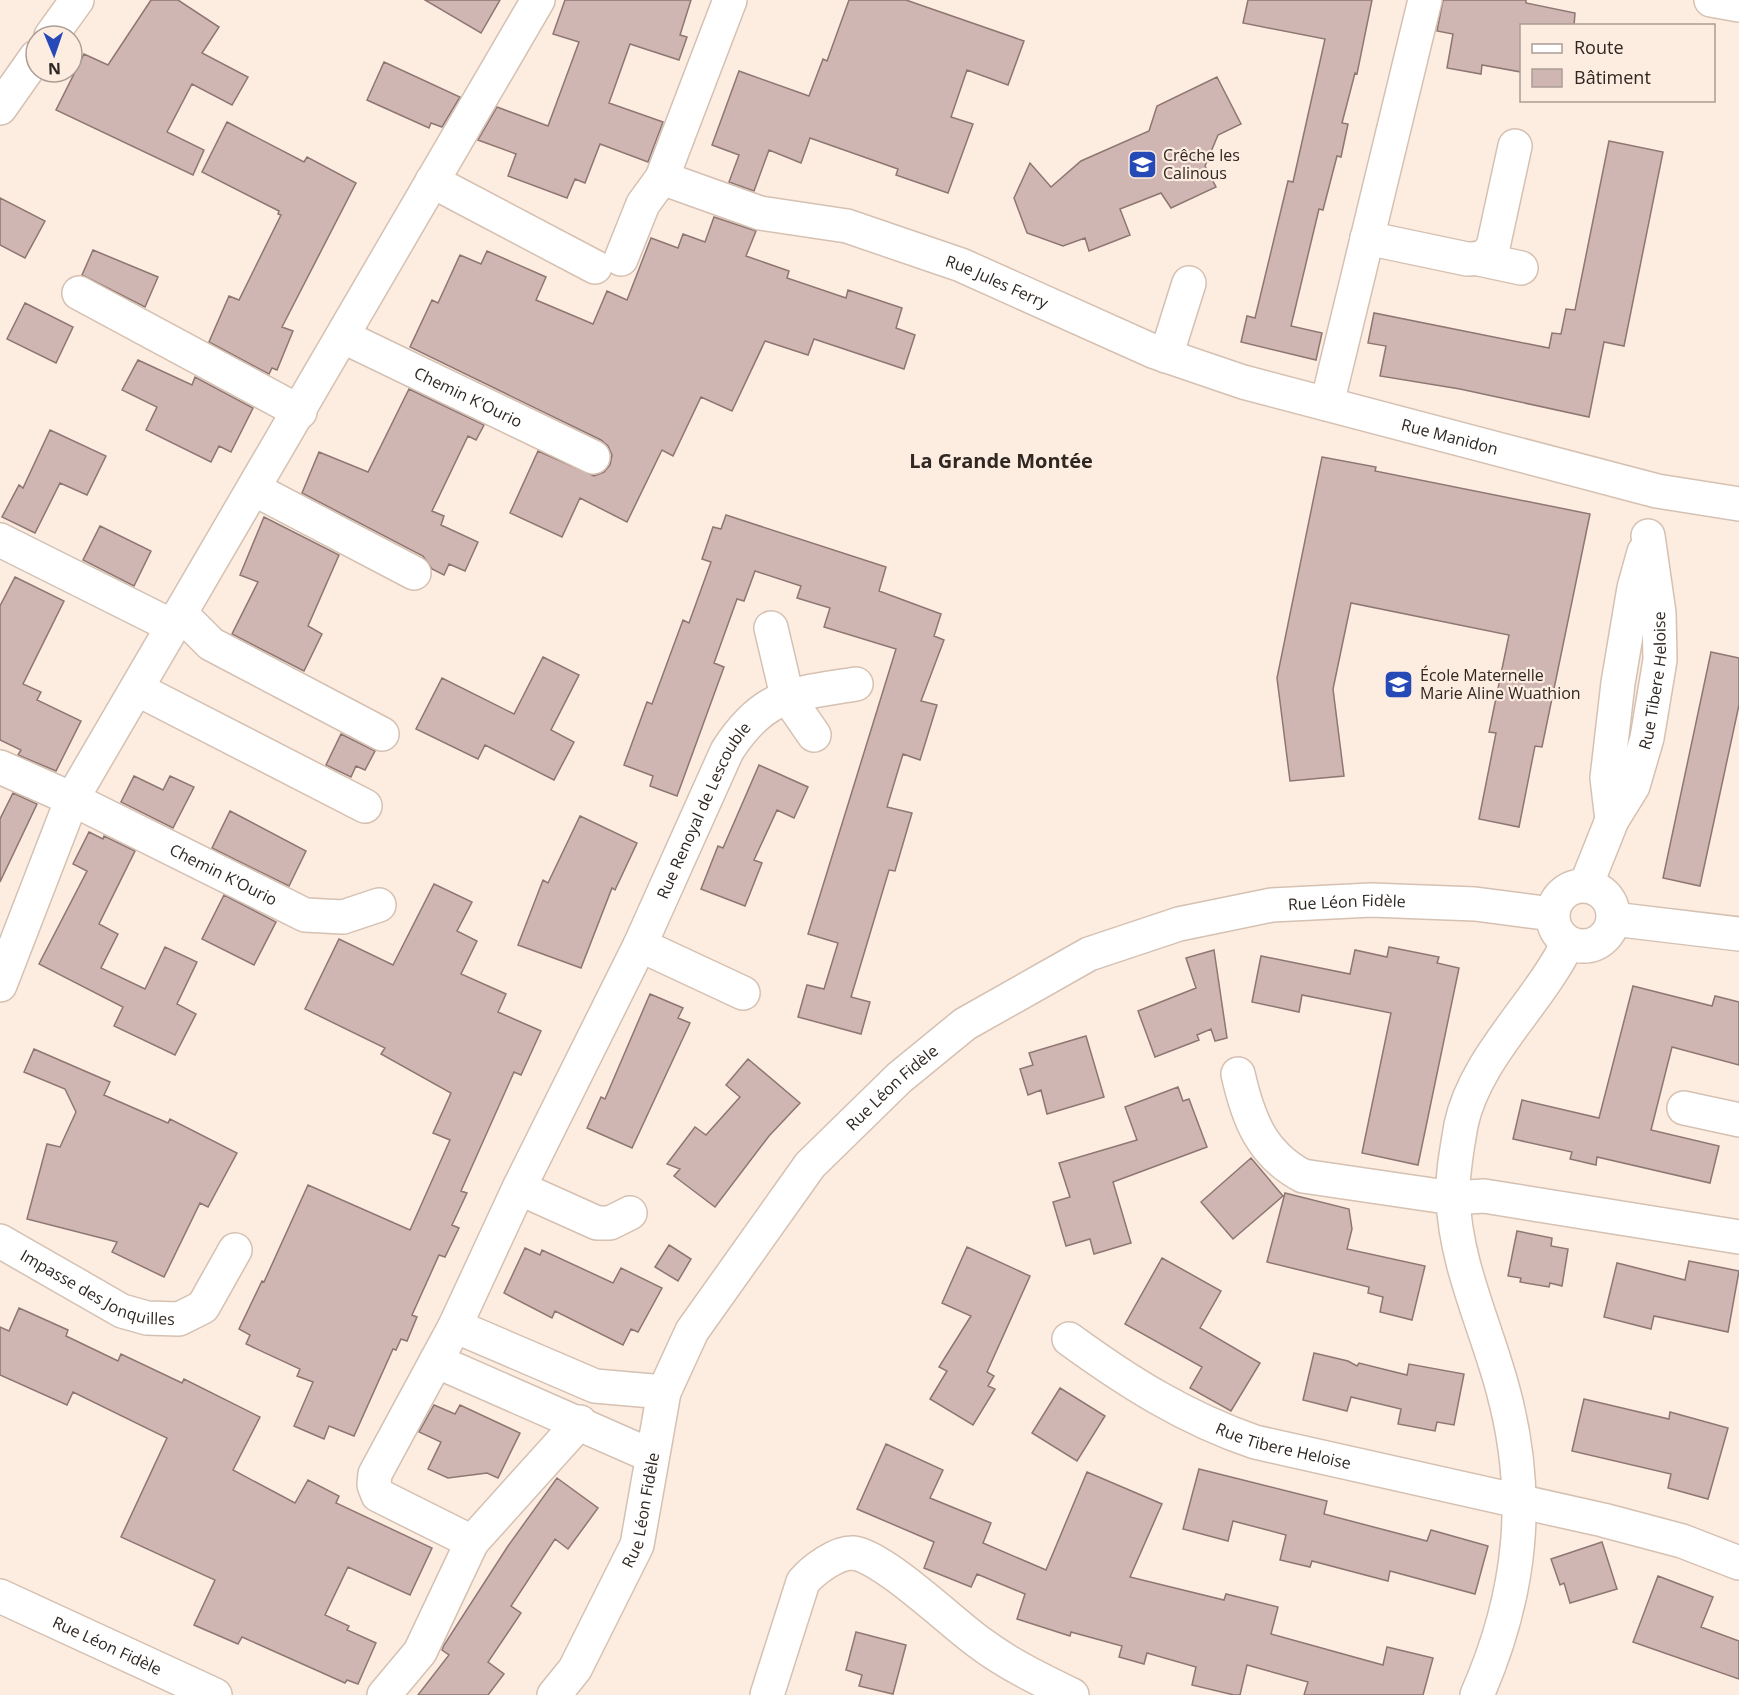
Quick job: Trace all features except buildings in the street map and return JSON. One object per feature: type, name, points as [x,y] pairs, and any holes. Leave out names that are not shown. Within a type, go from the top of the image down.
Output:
[{"type":"street","points":[[59,24],[76,0]]},
{"type":"street","points":[[0,984],[72,799],[344,337],[538,0]]},
{"type":"street","points":[[432,182],[608,263],[643,204],[662,178],[730,0]]},
{"type":"street","points":[[1328,404],[1425,0]]},
{"type":"street","points":[[1711,0],[1739,5]]},
{"type":"street","points":[[0,108],[24,74]]},
{"type":"street","points":[[1479,259],[1488,255],[1493,247],[1515,146]]},
{"type":"street","name":"Rue Jules Ferry","points":[[662,178],[760,213],[847,226],[961,265],[1166,356],[1243,382],[1328,404]]},
{"type":"street","points":[[1368,238],[1467,260],[1479,259],[1521,268]]},
{"type":"street","points":[[1166,356],[1189,283]]},
{"type":"street","points":[[79,293],[300,412]]},
{"type":"street","name":"Chemin K'Ourio","points":[[344,337],[593,457]]},
{"type":"street","name":"Rue Manidon","points":[[1328,404],[1657,491],[1739,504]]},
{"type":"street","points":[[254,489],[414,573]]},
{"type":"street","name":"Rue Tibere Heloise","points":[[1586,885],[1612,820],[1608,778],[1618,683],[1634,588],[1657,491]]},
{"type":"street","points":[[0,540],[177,621],[212,644],[382,734]]},
{"type":"street","points":[[771,628],[787,696],[814,735]]},
{"type":"street","name":"Rue Renoyal de Lescouble","points":[[471,1542],[378,1495],[374,1485],[375,1474],[455,1326],[519,1188],[640,945],[727,751],[740,730],[758,713],[787,696],[856,684]]},
{"type":"street","points":[[137,689],[365,806]]},
{"type":"street","name":"Chemin K'Ourio","points":[[0,767],[72,799],[305,915],[343,917],[379,905]]},
{"type":"street","points":[[1586,885],[1597,889],[1607,897],[1612,908],[1613,919],[1609,931],[1602,939],[1580,946],[1568,943],[1560,936],[1554,925],[1552,914],[1555,902],[1563,893],[1574,887],[1586,885]]},
{"type":"street","name":"Rue Léon Fidèle","points":[[554,1695],[575,1669],[637,1545],[664,1392],[692,1331],[810,1165],[899,1078],[965,1024],[1089,954],[1179,924],[1272,905],[1371,900],[1475,904],[1552,914]]},
{"type":"street","points":[[1613,919],[1739,934]]},
{"type":"street","points":[[1477,1695],[1494,1655],[1510,1600],[1518,1547],[1519,1502],[1514,1444],[1503,1391],[1463,1264],[1453,1198],[1457,1153],[1470,1096],[1483,1071],[1557,966],[1568,943]]},
{"type":"street","points":[[640,945],[743,993]]},
{"type":"street","points":[[1238,1074],[1246,1112],[1263,1142],[1285,1167],[1303,1176],[1453,1198],[1484,1196],[1737,1227]]},
{"type":"street","points":[[1683,1108],[1739,1120]]},
{"type":"street","points":[[519,1188],[597,1223],[610,1223],[630,1213]]},
{"type":"street","name":"Impasse des Jonquilles","points":[[0,1241],[122,1311],[147,1318],[179,1319],[203,1307],[235,1250]]},
{"type":"street","points":[[455,1326],[595,1386],[664,1392]]},
{"type":"street","name":"Rue Tibere Heloise","points":[[1069,1339],[1128,1382],[1214,1428],[1255,1442],[1483,1491],[1519,1502],[1683,1541],[1739,1563]]},
{"type":"street","points":[[436,1361],[580,1422],[652,1456]]},
{"type":"street","points":[[384,1695],[420,1652],[471,1542],[580,1422]]},
{"type":"street","points":[[767,1695],[803,1582],[811,1572],[851,1553],[861,1555],[907,1583],[980,1644],[1072,1695]]},
{"type":"street","name":"Rue Léon Fidèle","points":[[0,1596],[214,1695]]},
{"type":"place","name":"Crêche les Calinous","points":[[1142,164]]},
{"type":"place","name":"École Maternelle Marie Aline Wuathion","points":[[1399,684]]},
{"type":"district","name":"La Grande Montée","points":[[1001,460]]}]
